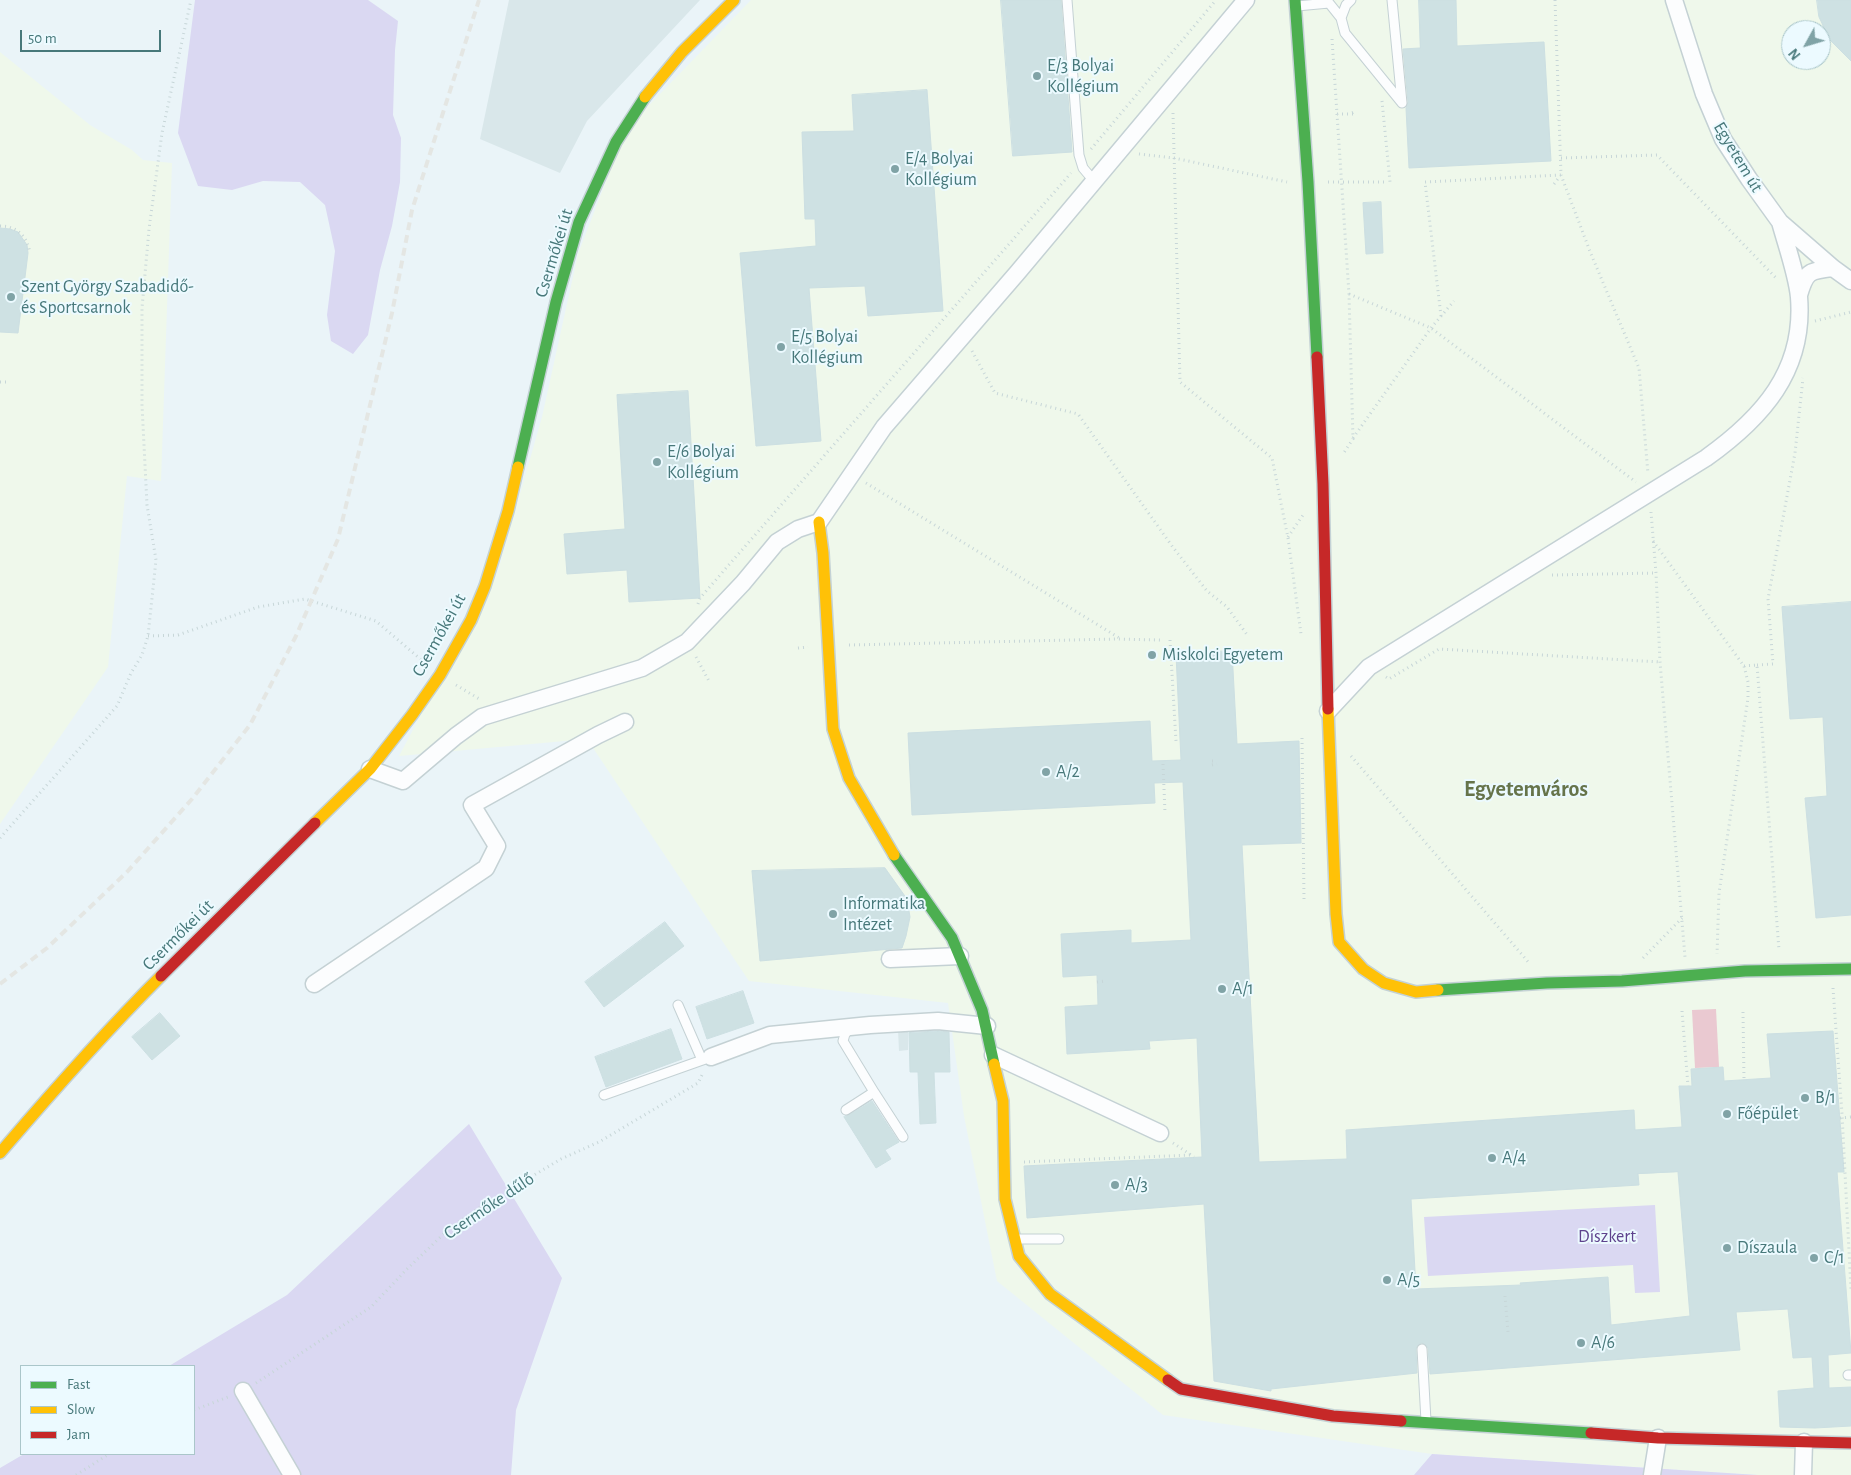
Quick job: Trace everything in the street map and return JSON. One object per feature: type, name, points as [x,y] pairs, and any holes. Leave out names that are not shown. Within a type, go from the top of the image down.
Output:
[{"type":"street","name":"Csermőkei út","points":[[0,1153],[55,1088],[124,1013],[370,769],[440,675],[471,620],[485,586],[508,511],[556,302],[579,222],[597,180],[616,142],[640,103],[682,52],[734,0]]},
{"type":"street","points":[[370,769],[403,781],[456,736],[482,717],[642,668],[687,642],[743,583],[777,542],[798,529],[819,522],[884,427],[1246,0]]},
{"type":"street","name":"Egyetem út","points":[[1674,0],[1704,94],[1724,139],[1749,180],[1780,222],[1833,268],[1851,281]]},
{"type":"street","points":[[1296,3],[1308,182],[1323,484],[1328,711],[1336,914],[1339,942],[1363,969],[1384,984],[1416,992],[1547,983],[1622,981],[1716,972],[1780,969],[1851,969]]},
{"type":"street","points":[[1328,711],[1370,667],[1650,493],[1734,438],[1761,412],[1782,381],[1795,350],[1799,326],[1799,295],[1780,222]]},
{"type":"street","points":[[1799,295],[1803,280],[1809,273],[1833,268]]},
{"type":"street","points":[[819,522],[824,554],[833,729],[849,778],[898,863],[952,938],[987,1026],[1003,1101],[1005,1199],[1019,1256],[1050,1294],[1182,1389],[1333,1416],[1658,1438],[1851,1443]]},
{"type":"street","points":[[314,984],[486,868],[497,846],[472,805],[598,734],[625,722]]},
{"type":"street","points":[[890,959],[960,956]]},
{"type":"street","points":[[706,1058],[770,1035],[938,1021],[987,1026]]},
{"type":"street","points":[[993,1055],[1160,1133]]},
{"type":"street","points":[[243,1391],[292,1475]]},
{"type":"street","points":[[1652,1475],[1658,1438]]},
{"type":"street","points":[[1803,1475],[1804,1442]]},
{"type":"lane","points":[[1067,0],[1079,155],[1082,168],[1094,181]]},
{"type":"lane","points":[[1341,18],[1346,5],[1351,0]]},
{"type":"lane","points":[[1296,3],[1330,3],[1341,18],[1344,33],[1402,103],[1392,0]]},
{"type":"lane","points":[[604,1095],[706,1058],[678,1005]]},
{"type":"lane","points":[[851,1027],[845,1034],[843,1041],[903,1137]]},
{"type":"lane","points":[[846,1110],[874,1092]]},
{"type":"lane","points":[[1015,1239],[1059,1239]]},
{"type":"lane","points":[[1422,1349],[1426,1422]]},
{"type":"path","points":[[0,838],[117,706],[131,673],[142,655],[148,636],[156,560],[147,496],[142,405],[142,308],[149,228],[162,133],[191,0]]},
{"type":"path","points":[[700,598],[1081,162],[1216,0]]},
{"type":"path","points":[[1556,0],[1561,175],[1591,254],[1639,368],[1656,574],[1660,662],[1683,917],[1686,975]]},
{"type":"path","points":[[1332,37],[1349,294],[1353,438]]},
{"type":"path","points":[[1172,87],[1180,382],[1272,458],[1288,538],[1301,634]]},
{"type":"path","points":[[1342,183],[1388,182],[1382,100]]},
{"type":"path","points":[[1337,114],[1352,114]]},
{"type":"path","points":[[1118,152],[1174,158],[1289,183],[1308,182]]},
{"type":"path","points":[[1561,158],[1657,155],[1782,284]]},
{"type":"path","points":[[1554,184],[1561,175]]},
{"type":"path","points":[[1440,316],[1425,182],[1561,175]]},
{"type":"path","points":[[0,226],[11,227],[19,231],[29,244],[30,253]]},
{"type":"path","points":[[1349,294],[1431,328],[1650,493]]},
{"type":"path","points":[[1338,462],[1431,328],[1454,301]]},
{"type":"path","points":[[963,336],[996,393],[1078,414],[1172,546],[1207,590],[1227,607],[1248,636]]},
{"type":"path","points":[[1744,666],[1773,664],[1768,599],[1795,453],[1803,372],[1795,350]]},
{"type":"path","points":[[0,382],[6,382]]},
{"type":"path","points":[[852,474],[1121,639]]},
{"type":"path","points":[[1652,540],[1744,666],[1748,682],[1748,698],[1719,893],[1716,972]]},
{"type":"path","points":[[1544,576],[1656,574]]},
{"type":"path","points":[[148,636],[178,635],[258,607],[305,599],[376,621],[440,675],[499,712]]},
{"type":"path","points":[[798,648],[1121,639],[1160,640]]},
{"type":"path","points":[[1170,640],[1176,741]]},
{"type":"path","points":[[687,642],[710,683]]},
{"type":"path","points":[[1370,667],[1389,679],[1439,649],[1660,662]]},
{"type":"path","points":[[1757,665],[1780,969]]},
{"type":"path","points":[[1302,738],[1304,899]]},
{"type":"path","points":[[1349,754],[1547,983]]},
{"type":"path","points":[[1163,764],[1165,813]]},
{"type":"path","points":[[1642,960],[1683,917]]},
{"type":"path","points":[[1097,982],[1106,981]]},
{"type":"path","points":[[1824,987],[1833,986],[1851,1290]]},
{"type":"path","points":[[1682,1011],[1688,1086]]},
{"type":"path","points":[[1743,1012],[1744,1080]]},
{"type":"path","name":"Csermőke dűlő","points":[[195,1410],[243,1391],[371,1307],[450,1228],[482,1206],[561,1159],[611,1134],[698,1083],[706,1058]]},
{"type":"path","points":[[1840,1118],[1851,1117]]},
{"type":"path","points":[[1023,1162],[1193,1156],[1160,1133]]},
{"type":"path","points":[[1505,1296],[1508,1332]]},
{"type":"path","points":[[76,1475],[107,1455]]},
{"type":"shaded area","points":[[509,0],[700,0],[587,121],[560,173],[480,139]]},
{"type":"shaded area","name":"Miskolci Egyetem","points":[[751,0],[1851,0],[1851,1475],[1758,1475],[1432,1454],[1163,1415],[997,1281],[964,1116],[948,1003],[749,981],[587,739],[399,756],[498,571],[542,417],[578,254],[626,129]]},
{"type":"shaded area","points":[[0,52],[90,125],[132,150],[143,160],[172,163],[161,481],[127,476],[108,667],[0,824]]},
{"type":"shaded area","points":[[1716,1009],[1719,1067],[1695,1068],[1692,1010]]},
{"type":"shaded area","points":[[898,1030],[908,1030],[908,1050],[899,1051]]},
{"type":"green space","points":[[195,0],[368,0],[398,21],[393,115],[401,138],[400,182],[392,226],[380,270],[368,335],[353,354],[331,341],[327,315],[335,251],[325,205],[300,182],[263,181],[232,190],[198,186],[178,133]]},
{"type":"green space","points":[[469,1124],[562,1278],[516,1410],[511,1475],[0,1475],[0,1468],[22,1455],[195,1455],[195,1365],[171,1365],[287,1295]]},
{"type":"green space","name":"Díszkert","points":[[1655,1205],[1660,1292],[1635,1293],[1633,1265],[1428,1276],[1424,1217]]},
{"type":"green space","points":[[1432,1454],[1758,1475],[1414,1475]]},
{"type":"building","name":"E/3 Bolyai Kollégium","points":[[1001,0],[1061,0],[1072,152],[1013,156]]},
{"type":"building","points":[[1419,0],[1456,0],[1457,46],[1544,42],[1551,161],[1409,168],[1406,108],[1408,102],[1403,49],[1420,48]]},
{"type":"building","points":[[1817,0],[1851,0],[1851,61],[1831,41],[1831,20],[1820,20]]},
{"type":"building","points":[[927,90],[943,311],[868,316],[865,286],[809,288],[821,441],[756,446],[740,253],[816,246],[815,219],[805,219],[802,132],[854,131],[852,95]]},
{"type":"building","points":[[1381,202],[1383,253],[1366,254],[1363,203]]},
{"type":"building","name":"Szent György Szabadidő- és Sportcsarnok","points":[[0,228],[18,232],[27,245],[28,253],[18,333],[0,332]]},
{"type":"building","name":"E/6 Bolyai Kollégium","points":[[688,391],[700,598],[629,602],[627,570],[567,574],[564,534],[625,529],[617,395]]},
{"type":"building","points":[[1851,602],[1851,915],[1816,918],[1805,798],[1827,796],[1823,717],[1790,719],[1782,607]]},
{"type":"building","points":[[1232,651],[1237,744],[1299,741],[1301,843],[1242,845],[1259,1162],[1347,1159],[1346,1130],[1634,1110],[1635,1130],[1682,1127],[1679,1086],[1692,1086],[1691,1069],[1723,1067],[1724,1081],[1771,1078],[1767,1034],[1833,1031],[1844,1172],[1837,1172],[1851,1353],[1828,1355],[1829,1388],[1851,1387],[1851,1426],[1780,1427],[1778,1391],[1814,1388],[1812,1357],[1793,1358],[1788,1309],[1736,1312],[1740,1350],[1430,1374],[1428,1348],[1425,1344],[1421,1343],[1416,1349],[1417,1373],[1271,1389],[1271,1391],[1214,1381],[1204,1204],[1027,1218],[1024,1166],[1202,1157],[1197,1038],[1149,1041],[1150,1049],[1067,1054],[1065,1007],[1098,1005],[1097,975],[1063,977],[1061,934],[1131,930],[1131,943],[1191,940],[1183,782],[1154,783],[1155,803],[912,815],[908,733],[1150,721],[1152,761],[1181,760],[1176,654]],"holes":[[[1678,1172],[1690,1316],[1611,1325],[1608,1277],[1520,1283],[1521,1285],[1416,1289],[1411,1199],[1639,1185],[1638,1174]]]},
{"type":"building","name":"Informatika Intézet","points":[[885,868],[907,899],[910,917],[902,948],[760,961],[752,871]]},
{"type":"building","points":[[665,922],[684,946],[604,1007],[585,982]]},
{"type":"building","points":[[743,991],[754,1023],[707,1039],[696,1007]]},
{"type":"building","points":[[160,1013],[180,1036],[152,1060],[132,1037]]},
{"type":"building","points":[[671,1029],[682,1059],[606,1087],[595,1057]]},
{"type":"building","points":[[949,1032],[950,1072],[934,1072],[936,1123],[920,1124],[918,1072],[910,1072],[909,1033]]},
{"type":"building","points":[[872,1101],[899,1142],[885,1150],[891,1159],[876,1168],[844,1117]]},
{"type":"railway","points":[[0,984],[47,948],[127,872],[192,799],[250,725],[296,636],[338,539],[392,313],[412,210],[479,0]]},
{"type":"traffic: fast","points":[[1295,0],[1308,182],[1317,357]]},
{"type":"traffic: fast","points":[[518,467],[556,302],[579,222],[616,142],[645,97]]},
{"type":"traffic: fast","points":[[894,855],[952,938],[982,1010],[994,1064]]},
{"type":"traffic: fast","points":[[1438,990],[1547,983],[1622,981],[1745,971],[1851,969]]},
{"type":"traffic: fast","points":[[1401,1421],[1591,1433]]},
{"type":"traffic: slow","points":[[645,97],[682,52],[734,0]]},
{"type":"traffic: slow","points":[[315,823],[370,769],[440,675],[471,620],[485,586],[508,511],[518,467]]},
{"type":"traffic: slow","points":[[819,522],[823,553],[833,729],[849,778],[894,855]]},
{"type":"traffic: slow","points":[[1328,709],[1336,914],[1339,942],[1363,969],[1384,983],[1416,992],[1438,990]]},
{"type":"traffic: slow","points":[[0,1153],[119,1019],[161,976]]},
{"type":"traffic: slow","points":[[994,1064],[1003,1101],[1005,1199],[1019,1256],[1050,1294],[1168,1380]]},
{"type":"traffic: jam","points":[[1317,357],[1323,484],[1328,709]]},
{"type":"traffic: jam","points":[[161,976],[315,823]]},
{"type":"traffic: jam","points":[[1168,1380],[1181,1389],[1333,1416],[1401,1421]]},
{"type":"traffic: jam","points":[[1591,1433],[1658,1438],[1851,1443]]},
{"type":"place","name":"E/3 Bolyai Kollégium","points":[[1037,76]]},
{"type":"place","name":"E/4 Bolyai Kollégium","points":[[895,169]]},
{"type":"place","name":"Szent György Szabadidő- és Sportcsarnok","points":[[11,297]]},
{"type":"place","name":"E/5 Bolyai Kollégium","points":[[781,347]]},
{"type":"place","name":"E/6 Bolyai Kollégium","points":[[657,462]]},
{"type":"place","name":"Miskolci Egyetem","points":[[1152,655]]},
{"type":"place","name":"A/2","points":[[1046,772]]},
{"type":"place","name":"Informatika Intézet","points":[[833,914]]},
{"type":"place","name":"A/1","points":[[1222,989]]},
{"type":"place","name":"B/1","points":[[1805,1098]]},
{"type":"place","name":"Főépület","points":[[1727,1114]]},
{"type":"place","name":"A/4","points":[[1492,1158]]},
{"type":"place","name":"A/3","points":[[1115,1185]]},
{"type":"place","name":"Díszaula","points":[[1727,1248]]},
{"type":"place","name":"C/1","points":[[1814,1258]]},
{"type":"place","name":"A/5","points":[[1387,1280]]},
{"type":"place","name":"A/6","points":[[1581,1343]]},
{"type":"district","name":"Egyetemváros","points":[[1526,789]]}]
